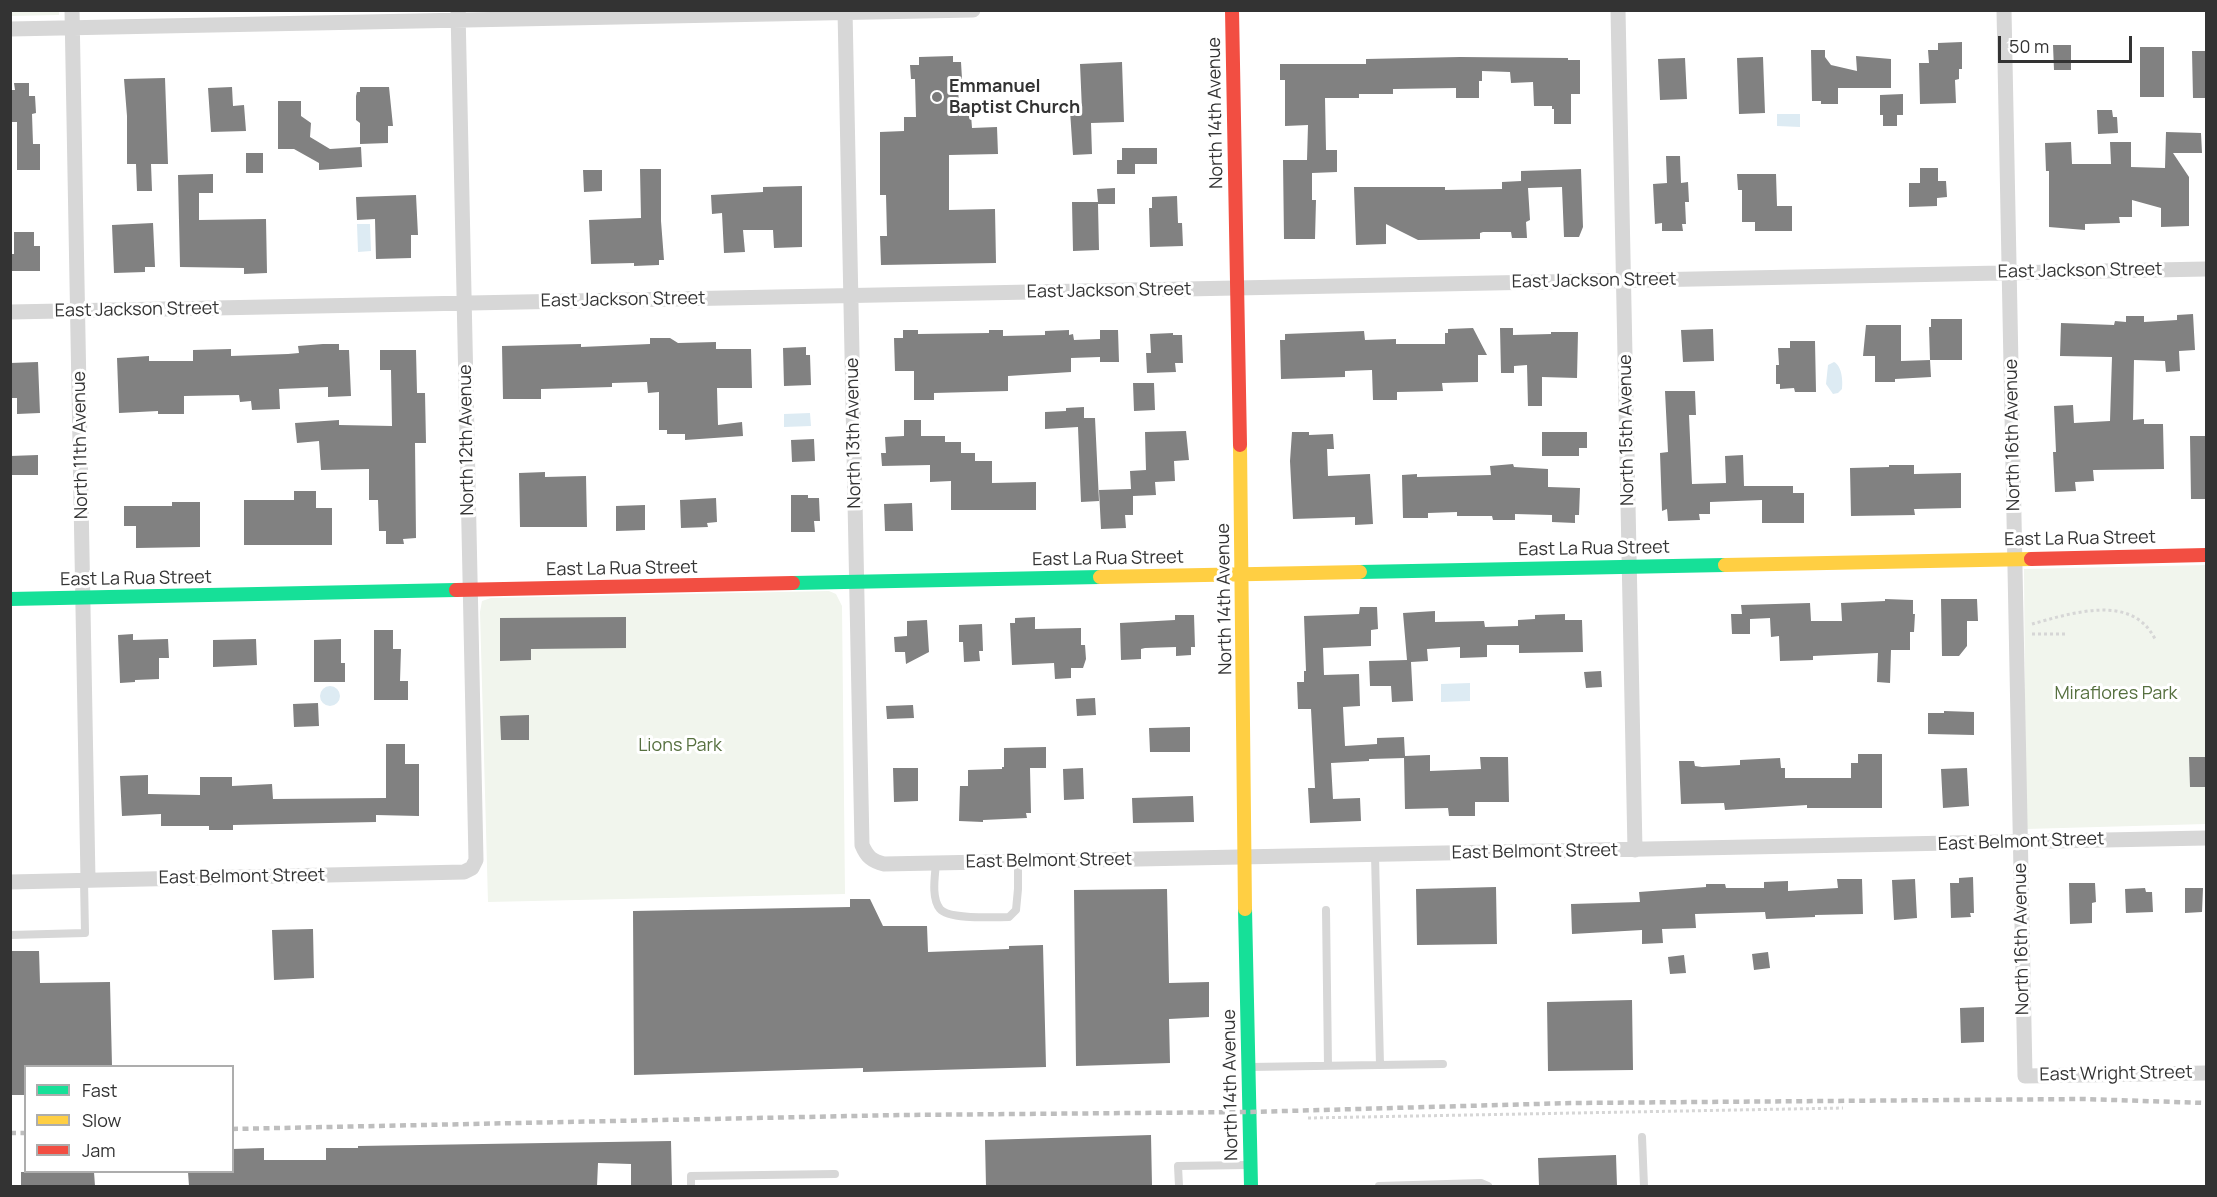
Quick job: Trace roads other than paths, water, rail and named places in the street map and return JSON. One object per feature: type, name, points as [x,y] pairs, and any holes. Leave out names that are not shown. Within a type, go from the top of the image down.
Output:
[{"type":"street","name":"North 11th Avenue","points":[[72,10],[86,880]]},
{"type":"street","points":[[10,29],[458,15],[973,10]]},
{"type":"street","name":"North 14th Avenue","points":[[1232,10],[1243,574],[1244,857],[1251,1186]]},
{"type":"street","name":"North 15th Avenue","points":[[1618,10],[1635,850]]},
{"type":"street","name":"North 16th Avenue","points":[[2004,10],[2025,1076]]},
{"type":"street","name":"North 13th Avenue","points":[[845,12],[862,845],[866,855]]},
{"type":"street","name":"North 12th Avenue","points":[[458,15],[476,860],[472,868]]},
{"type":"street","name":"East Jackson Street","points":[[10,312],[2206,269]]},
{"type":"street","name":"East La Rua Street","points":[[10,599],[2206,555]]},
{"type":"street","name":"East Belmont Street","points":[[866,855],[884,864],[2206,837]]},
{"type":"street","name":"East Belmont Street","points":[[10,882],[464,873],[472,868]]},
{"type":"street","name":"East Wright Street","points":[[2025,1076],[2206,1073]]},
{"type":"lane","points":[[1375,855],[1380,1065]]},
{"type":"lane","points":[[936,863],[935,893],[938,908],[944,913],[1009,917],[1016,910],[1018,861]]},
{"type":"lane","points":[[10,936],[85,933],[86,880]]},
{"type":"lane","points":[[1326,910],[1328,1066]]},
{"type":"lane","points":[[1249,1067],[1443,1064]]},
{"type":"lane","points":[[1642,1137],[1644,1186]]},
{"type":"lane","points":[[1179,1186],[1178,1166],[1251,1165]]},
{"type":"lane","points":[[691,1186],[691,1176],[835,1174]]},
{"type":"lane","points":[[1380,1186],[1481,1183],[1488,1186]]},
{"type":"railway","points":[[234,1129],[900,1115],[1250,1112],[1571,1103],[2083,1099],[2206,1103]]},
{"type":"railway","points":[[10,1133],[24,1133]]},
{"type":"place","name":"Emmanuel Baptist Church","points":[[937,97]]},
{"type":"park label","name":"Miraflores Park","points":[[2116,694]]},
{"type":"park label","name":"Lions Park","points":[[680,746]]}]
